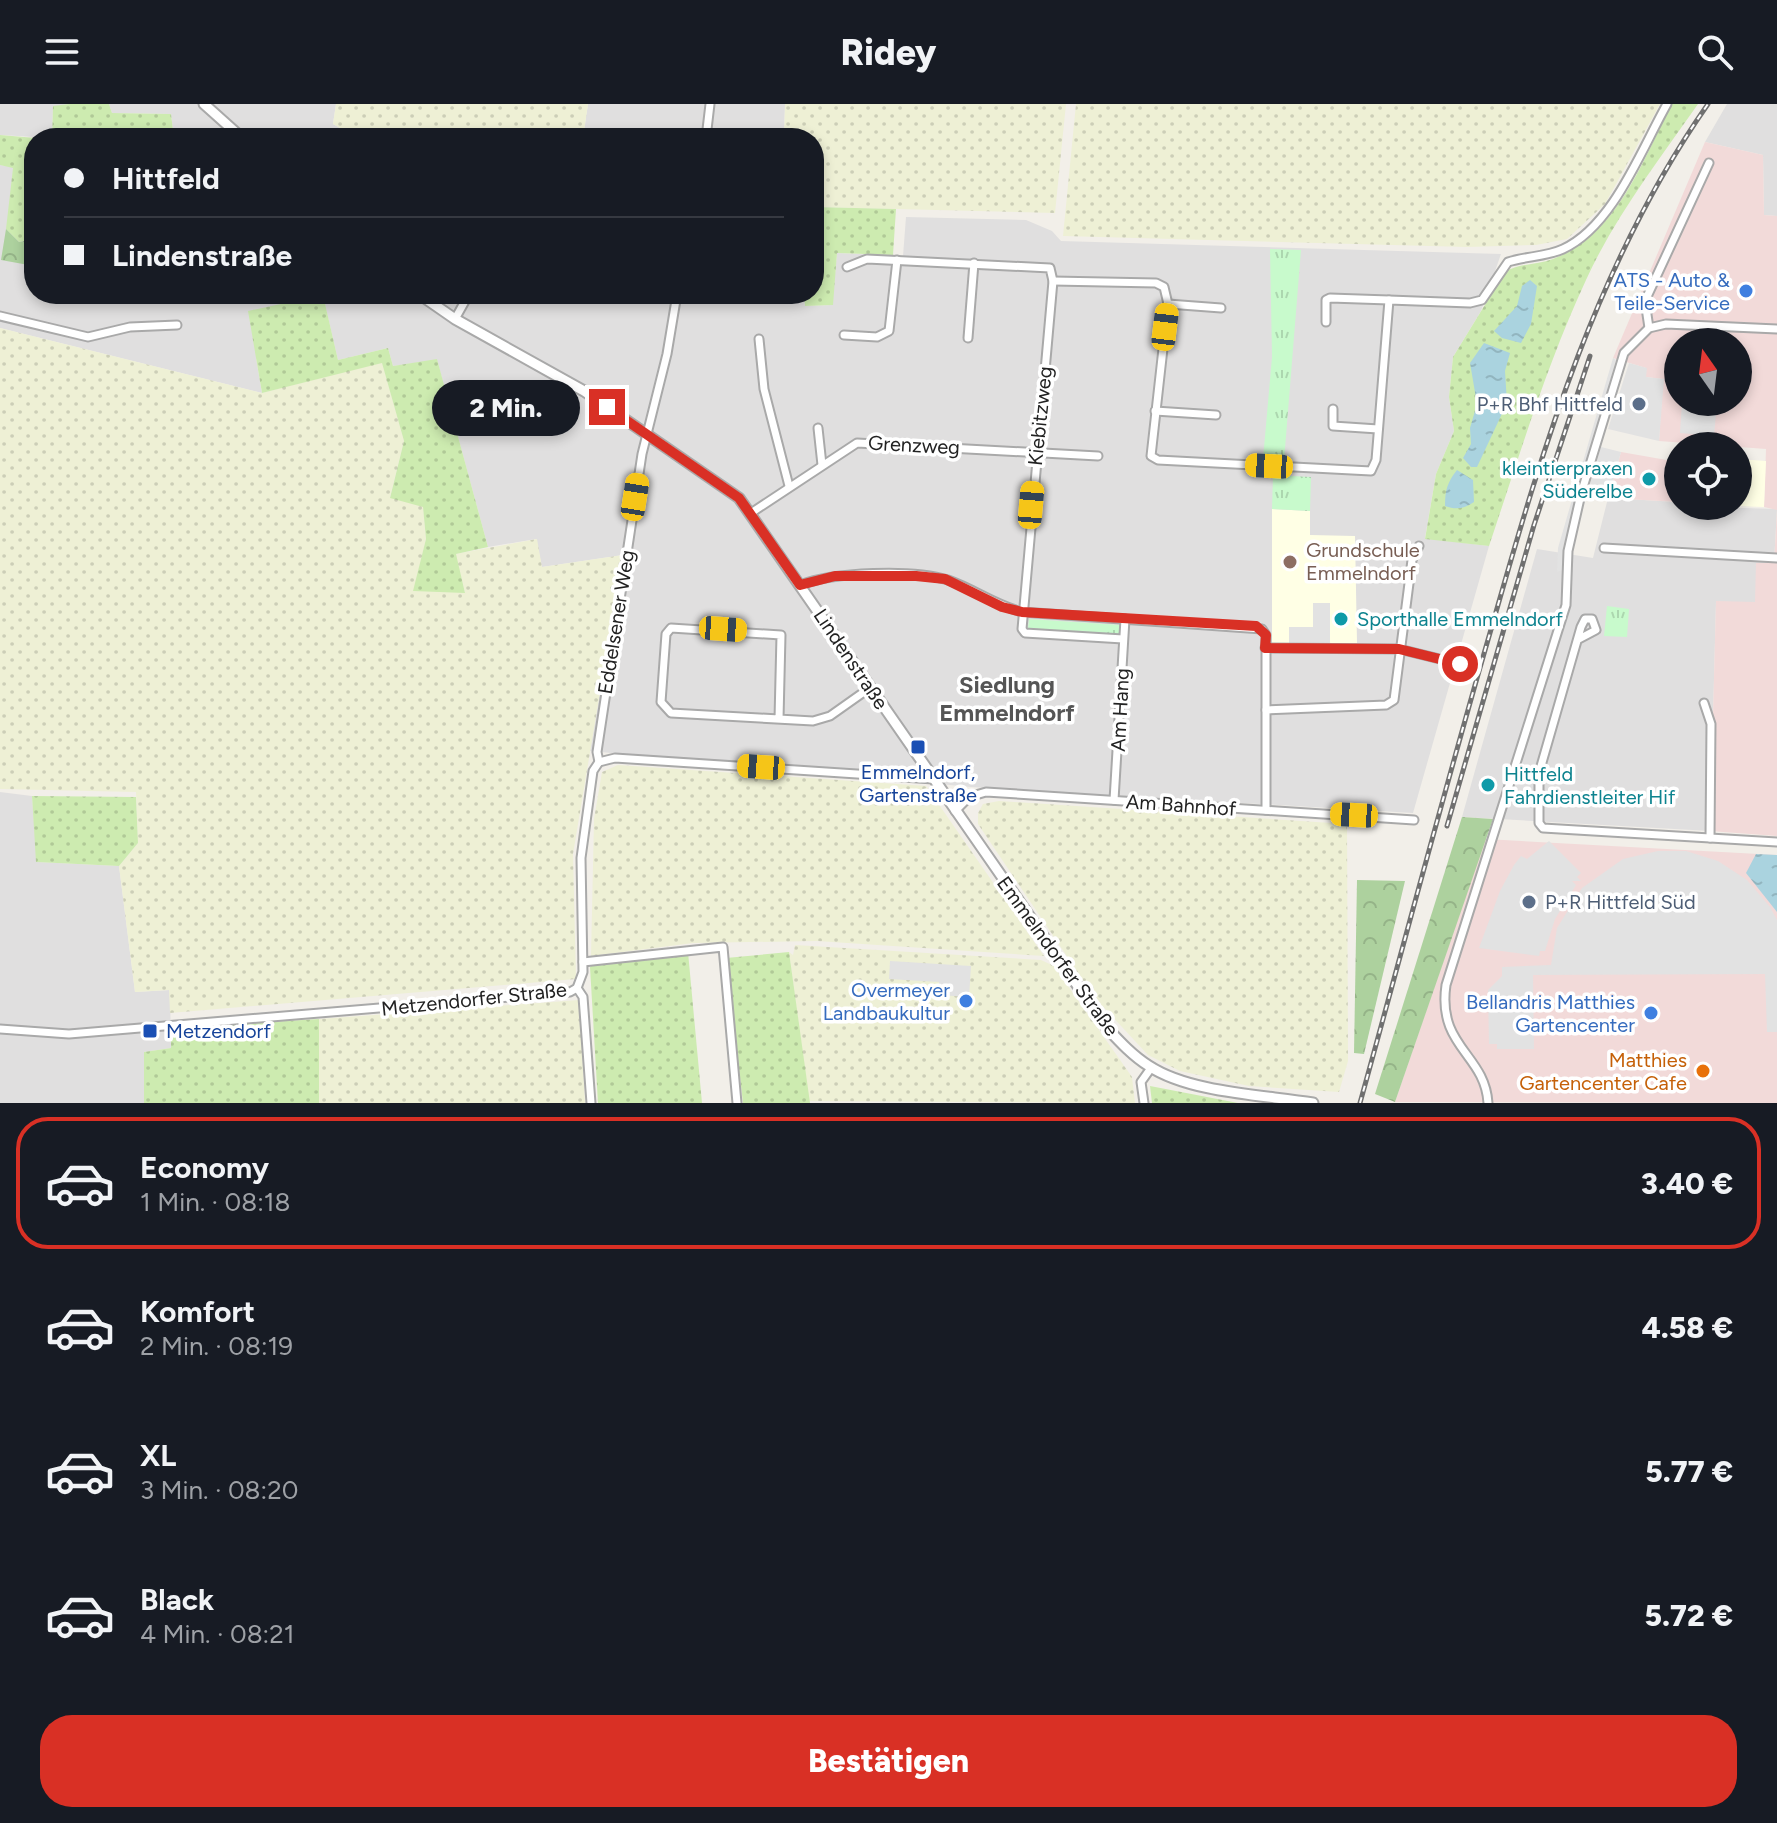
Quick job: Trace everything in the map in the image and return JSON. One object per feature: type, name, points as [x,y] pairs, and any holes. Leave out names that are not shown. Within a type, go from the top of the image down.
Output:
[{"type":"street","points":[[204,104],[231,128]]},
{"type":"street","points":[[707,128],[710,104]]},
{"type":"street","points":[[1326,322],[1326,300],[1330,298],[1470,303],[1482,300],[1508,262],[1565,248],[1602,218],[1667,104]]},
{"type":"street","points":[[1649,328],[1645,301],[1709,163]]},
{"type":"street","points":[[847,267],[867,259],[974,263],[968,338]]},
{"type":"street","points":[[844,335],[877,337],[889,331],[897,260]]},
{"type":"street","name":"Kiebitzweg","points":[[974,263],[1050,268],[1053,281],[1022,612]]},
{"type":"street","points":[[1053,281],[1156,283],[1164,287],[1168,304],[1150,449],[1151,456],[1158,460],[1371,471],[1376,460],[1389,300]]},
{"type":"street","name":"Lindenstraße","points":[[433,304],[584,391],[725,486],[751,513],[933,779]]},
{"type":"street","points":[[455,319],[463,304]]},
{"type":"street","name":"Eddelsener Weg","points":[[599,762],[597,752],[646,433],[667,354],[675,304]]},
{"type":"street","points":[[1168,304],[1221,308]]},
{"type":"street","points":[[0,316],[88,337],[130,327],[177,325]]},
{"type":"street","points":[[1488,1103],[1483,1080],[1458,1048],[1443,1006],[1446,985],[1568,590],[1568,551],[1624,353],[1649,328],[1666,324],[1777,329]]},
{"type":"street","points":[[759,339],[764,389],[789,486]]},
{"type":"street","points":[[1333,409],[1333,426],[1378,429]]},
{"type":"street","points":[[1155,411],[1216,415]]},
{"type":"street","points":[[818,428],[822,465]]},
{"type":"street","name":"Grenzweg","points":[[751,513],[857,443],[1098,456]]},
{"type":"street","points":[[1266,710],[1386,705],[1397,694],[1399,649],[1412,560],[1419,546]]},
{"type":"street","points":[[1604,548],[1777,558]]},
{"type":"street","points":[[800,585],[835,576],[938,578],[1022,612],[1256,626],[1266,635],[1266,810]]},
{"type":"street","points":[[1022,612],[1025,633],[1123,639]]},
{"type":"street","name":"Am Hang","points":[[1114,800],[1125,619]]},
{"type":"street","points":[[779,719],[781,635],[671,628],[666,634],[661,702],[671,713],[779,719],[821,720],[871,687]]},
{"type":"street","points":[[1579,639],[1539,773],[1539,823],[1543,828],[1777,842]]},
{"type":"street","points":[[1265,648],[1399,649],[1460,664]]},
{"type":"street","points":[[1704,703],[1711,724],[1710,838]]},
{"type":"street","points":[[599,762],[615,758],[933,779]]},
{"type":"street","name":"Metzendorfer Straße","points":[[0,1029],[69,1034],[558,994],[577,988],[583,962],[582,841],[593,771],[599,762]]},
{"type":"street","name":"Emmelndorfer Straße","points":[[933,779],[1107,1028],[1151,1068],[1203,1085],[1313,1103]]},
{"type":"street","name":"Am Bahnhof","points":[[955,811],[979,792],[1414,820]]},
{"type":"street","points":[[583,962],[723,947],[737,1103]]},
{"type":"street","points":[[577,988],[583,997],[591,1103]]},
{"type":"street","points":[[1144,1103],[1141,1082],[1151,1068]]},
{"type":"shaded area","points":[[0,104],[69,104],[53,107],[52,128],[24,128],[24,136],[0,135]]},
{"type":"shaded area","points":[[109,104],[336,104],[333,124],[340,128],[173,128],[171,114],[112,113]]},
{"type":"shaded area","points":[[336,104],[588,104],[584,128],[340,128],[333,124]]},
{"type":"shaded area","points":[[588,104],[785,104],[784,128],[584,128]]},
{"type":"shaded area","points":[[785,104],[1066,104],[1055,213],[824,207],[824,128],[784,128]]},
{"type":"shaded area","points":[[1076,104],[1660,104],[1605,204],[1567,239],[1536,245],[1467,247],[1063,236]]},
{"type":"shaded area","points":[[1727,104],[1777,104],[1777,216],[1764,215],[1763,155],[1705,142]]},
{"type":"shaded area","points":[[1705,142],[1763,155],[1764,215],[1777,216],[1777,510],[1764,507],[1766,449],[1752,448],[1752,432],[1664,432],[1664,441],[1659,441],[1663,379],[1645,377],[1646,368],[1613,358]]},
{"type":"shaded area","points":[[0,165],[14,167],[19,242],[24,241],[24,304],[314,304],[256,358],[262,393],[0,328]]},
{"type":"shaded area","points":[[906,217],[1026,220],[1052,231],[1061,241],[1501,254],[1481,311],[1453,357],[1449,397],[1454,431],[1436,474],[1425,538],[1489,546],[1413,813],[971,787],[590,751],[623,555],[542,567],[536,539],[488,547],[437,360],[393,366],[388,348],[338,360],[325,304],[832,305],[837,253],[903,256]]},
{"type":"shaded area","points":[[0,328],[262,393],[382,362],[404,441],[390,497],[423,506],[426,539],[414,590],[465,592],[455,554],[537,539],[542,567],[623,555],[573,854],[576,979],[170,1013],[169,990],[135,992],[119,866],[138,843],[136,792],[0,789]]},
{"type":"shaded area","name":"P+R Bhf Hittfeld","points":[[1613,358],[1616,360],[1563,548],[1563,570],[1557,572],[1558,548]]},
{"type":"shaded area","name":"P+R Bhf Hittfeld","points":[[1629,363],[1647,368],[1646,377],[1664,379],[1659,441],[1608,429]]},
{"type":"shaded area","points":[[1681,416],[1716,416],[1714,432],[1680,432]]},
{"type":"shaded area","name":"P+R Bhf Hittfeld","points":[[1601,447],[1621,452],[1608,498],[1587,494]]},
{"type":"shaded area","points":[[1621,452],[1664,460],[1664,501],[1608,498]]},
{"type":"shaded area","points":[[1752,460],[1766,461],[1764,507],[1752,507]]},
{"type":"shaded area","points":[[1608,498],[1664,501],[1664,520],[1752,520],[1752,508],[1777,509],[1774,563],[1755,602],[1716,602],[1710,831],[1462,817],[1537,549],[1593,558]]},
{"type":"shaded area","name":"Grundschule Emmelndorf","points":[[1272,509],[1310,511],[1310,535],[1355,536],[1357,643],[1272,643]]},
{"type":"shaded area","points":[[1777,510],[1777,836],[1710,831],[1716,601],[1755,602],[1756,563],[1774,563]]},
{"type":"shaded area","points":[[1313,603],[1330,603],[1330,643],[1289,643],[1289,627],[1313,627]]},
{"type":"shaded area","points":[[618,765],[926,786],[1044,956],[817,941],[693,943],[591,956],[594,819],[602,772]]},
{"type":"shaded area","name":"Metzendorf","points":[[0,792],[32,796],[37,862],[119,866],[135,992],[170,990],[171,1048],[144,1052],[144,1103],[0,1103]]},
{"type":"shaded area","points":[[999,801],[1347,824],[1348,1061],[1339,1092],[1249,1086],[1180,1071],[1148,1055],[1095,998],[978,824],[978,813],[983,804]]},
{"type":"shaded area","points":[[1485,839],[1777,855],[1777,1103],[1395,1102]]},
{"type":"shaded area","name":"P+R Hittfeld Süd","points":[[1549,841],[1581,873],[1577,877],[1581,881],[1572,881],[1576,885],[1555,919],[1545,951],[1540,951],[1539,956],[1479,948],[1500,891],[1514,865],[1521,856],[1527,859]]},
{"type":"shaded area","points":[[1658,851],[1686,851],[1718,861],[1747,880],[1770,907],[1777,920],[1777,1032],[1767,1032],[1765,974],[1533,975],[1534,1049],[1497,1049],[1497,1044],[1489,1044],[1488,990],[1502,976],[1502,967],[1551,965],[1557,928],[1582,888],[1623,859]]},
{"type":"shaded area","points":[[795,945],[1041,960],[1054,966],[1132,1077],[1135,1103],[809,1101],[789,952],[793,955]]},
{"type":"shaded area","points":[[890,961],[971,966],[969,997],[939,995],[939,982],[889,979]]},
{"type":"shaded area","points":[[579,1000],[585,1103],[319,1103],[319,1019]]},
{"type":"green space","points":[[109,104],[112,113],[171,114],[173,128],[52,128],[53,106]]},
{"type":"green space","points":[[1672,104],[1698,104],[1623,212],[1586,280],[1546,378],[1489,546],[1425,539],[1436,474],[1454,431],[1449,397],[1453,357],[1505,272],[1553,259],[1576,248],[1611,214],[1626,194]]},
{"type":"green space","points":[[0,135],[24,137],[24,241],[19,242],[6,229],[13,168],[0,165]]},
{"type":"green space","points":[[824,207],[896,209],[893,255],[837,253],[833,305],[805,306],[824,304]]},
{"type":"green space","points":[[6,229],[19,242],[24,241],[24,264],[1,260]]},
{"type":"green space","points":[[1270,249],[1301,250],[1284,461],[1263,459],[1272,357]]},
{"type":"green space","points":[[281,304],[325,304],[338,360],[388,348],[393,366],[437,359],[488,547],[456,554],[465,593],[413,591],[426,539],[423,507],[390,498],[404,441],[382,363],[262,393],[248,311]]},
{"type":"green space","points":[[1273,475],[1311,477],[1310,511],[1272,509]]},
{"type":"green space","points":[[1607,606],[1629,609],[1627,637],[1604,636]]},
{"type":"green space","points":[[1029,619],[1120,625],[1119,635],[1028,628]]},
{"type":"green space","points":[[32,796],[136,797],[138,843],[119,866],[36,862]]},
{"type":"green space","points":[[1462,817],[1493,819],[1395,1102],[1375,1094]]},
{"type":"green space","points":[[1357,880],[1405,881],[1364,1054],[1354,1053]]},
{"type":"green space","points":[[688,952],[702,1103],[598,1103],[590,967],[596,962]]},
{"type":"green space","points":[[789,952],[810,1103],[743,1103],[726,958]]},
{"type":"green space","points":[[319,1019],[319,1103],[144,1103],[144,1052],[171,1048],[171,1028]]},
{"type":"green space","points":[[1150,1086],[1238,1103],[1152,1103]]},
{"type":"water","points":[[1530,280],[1537,286],[1531,324],[1521,343],[1502,338],[1494,331],[1517,306],[1522,286]]},
{"type":"water","points":[[1484,343],[1510,353],[1505,371],[1507,403],[1477,467],[1471,467],[1463,458],[1471,444],[1470,428],[1477,404],[1470,363]]},
{"type":"water","points":[[1457,470],[1473,480],[1474,502],[1456,508],[1445,506],[1445,495]]},
{"type":"water","points":[[1756,854],[1777,855],[1777,912],[1746,873]]},
{"type":"railway","points":[[1360,1103],[1475,685],[1554,422],[1578,355],[1635,226],[1669,164],[1708,104]]},
{"type":"railway","points":[[1447,826],[1534,525],[1590,356]]},
{"type":"place","name":"ATS - Auto & Teile-Service","points":[[1746,291]]},
{"type":"place","name":"P+R Bhf Hittfeld","points":[[1639,404]]},
{"type":"place","name":"kleintierpraxen Süderelbe","points":[[1649,479]]},
{"type":"place","name":"Grundschule Emmelndorf","points":[[1290,562]]},
{"type":"place","name":"Sporthalle Emmelndorf","points":[[1341,619]]},
{"type":"place","name":"Emmelndorf, Gartenstraße","points":[[918,747]]},
{"type":"place","name":"Hittfeld Fahrdienstleiter Hif","points":[[1488,785]]},
{"type":"place","name":"P+R Hittfeld Süd","points":[[1529,902]]},
{"type":"place","name":"Overmeyer Landbaukultur","points":[[966,1001]]},
{"type":"place","name":"Bellandris Matthies Gartencenter","points":[[1651,1013]]},
{"type":"place","name":"Metzendorf","points":[[150,1031]]},
{"type":"place","name":"Matthies Gartencenter Cafe","points":[[1703,1071]]},
{"type":"district","name":"Siedlung Emmelndorf","points":[[1007,699]]},
{"type":"route","points":[[607,407],[739,498],[800,585],[835,576],[938,578],[972,590],[1002,607],[1022,612],[1256,626],[1266,635],[1265,648],[1399,649],[1460,664]]}]
